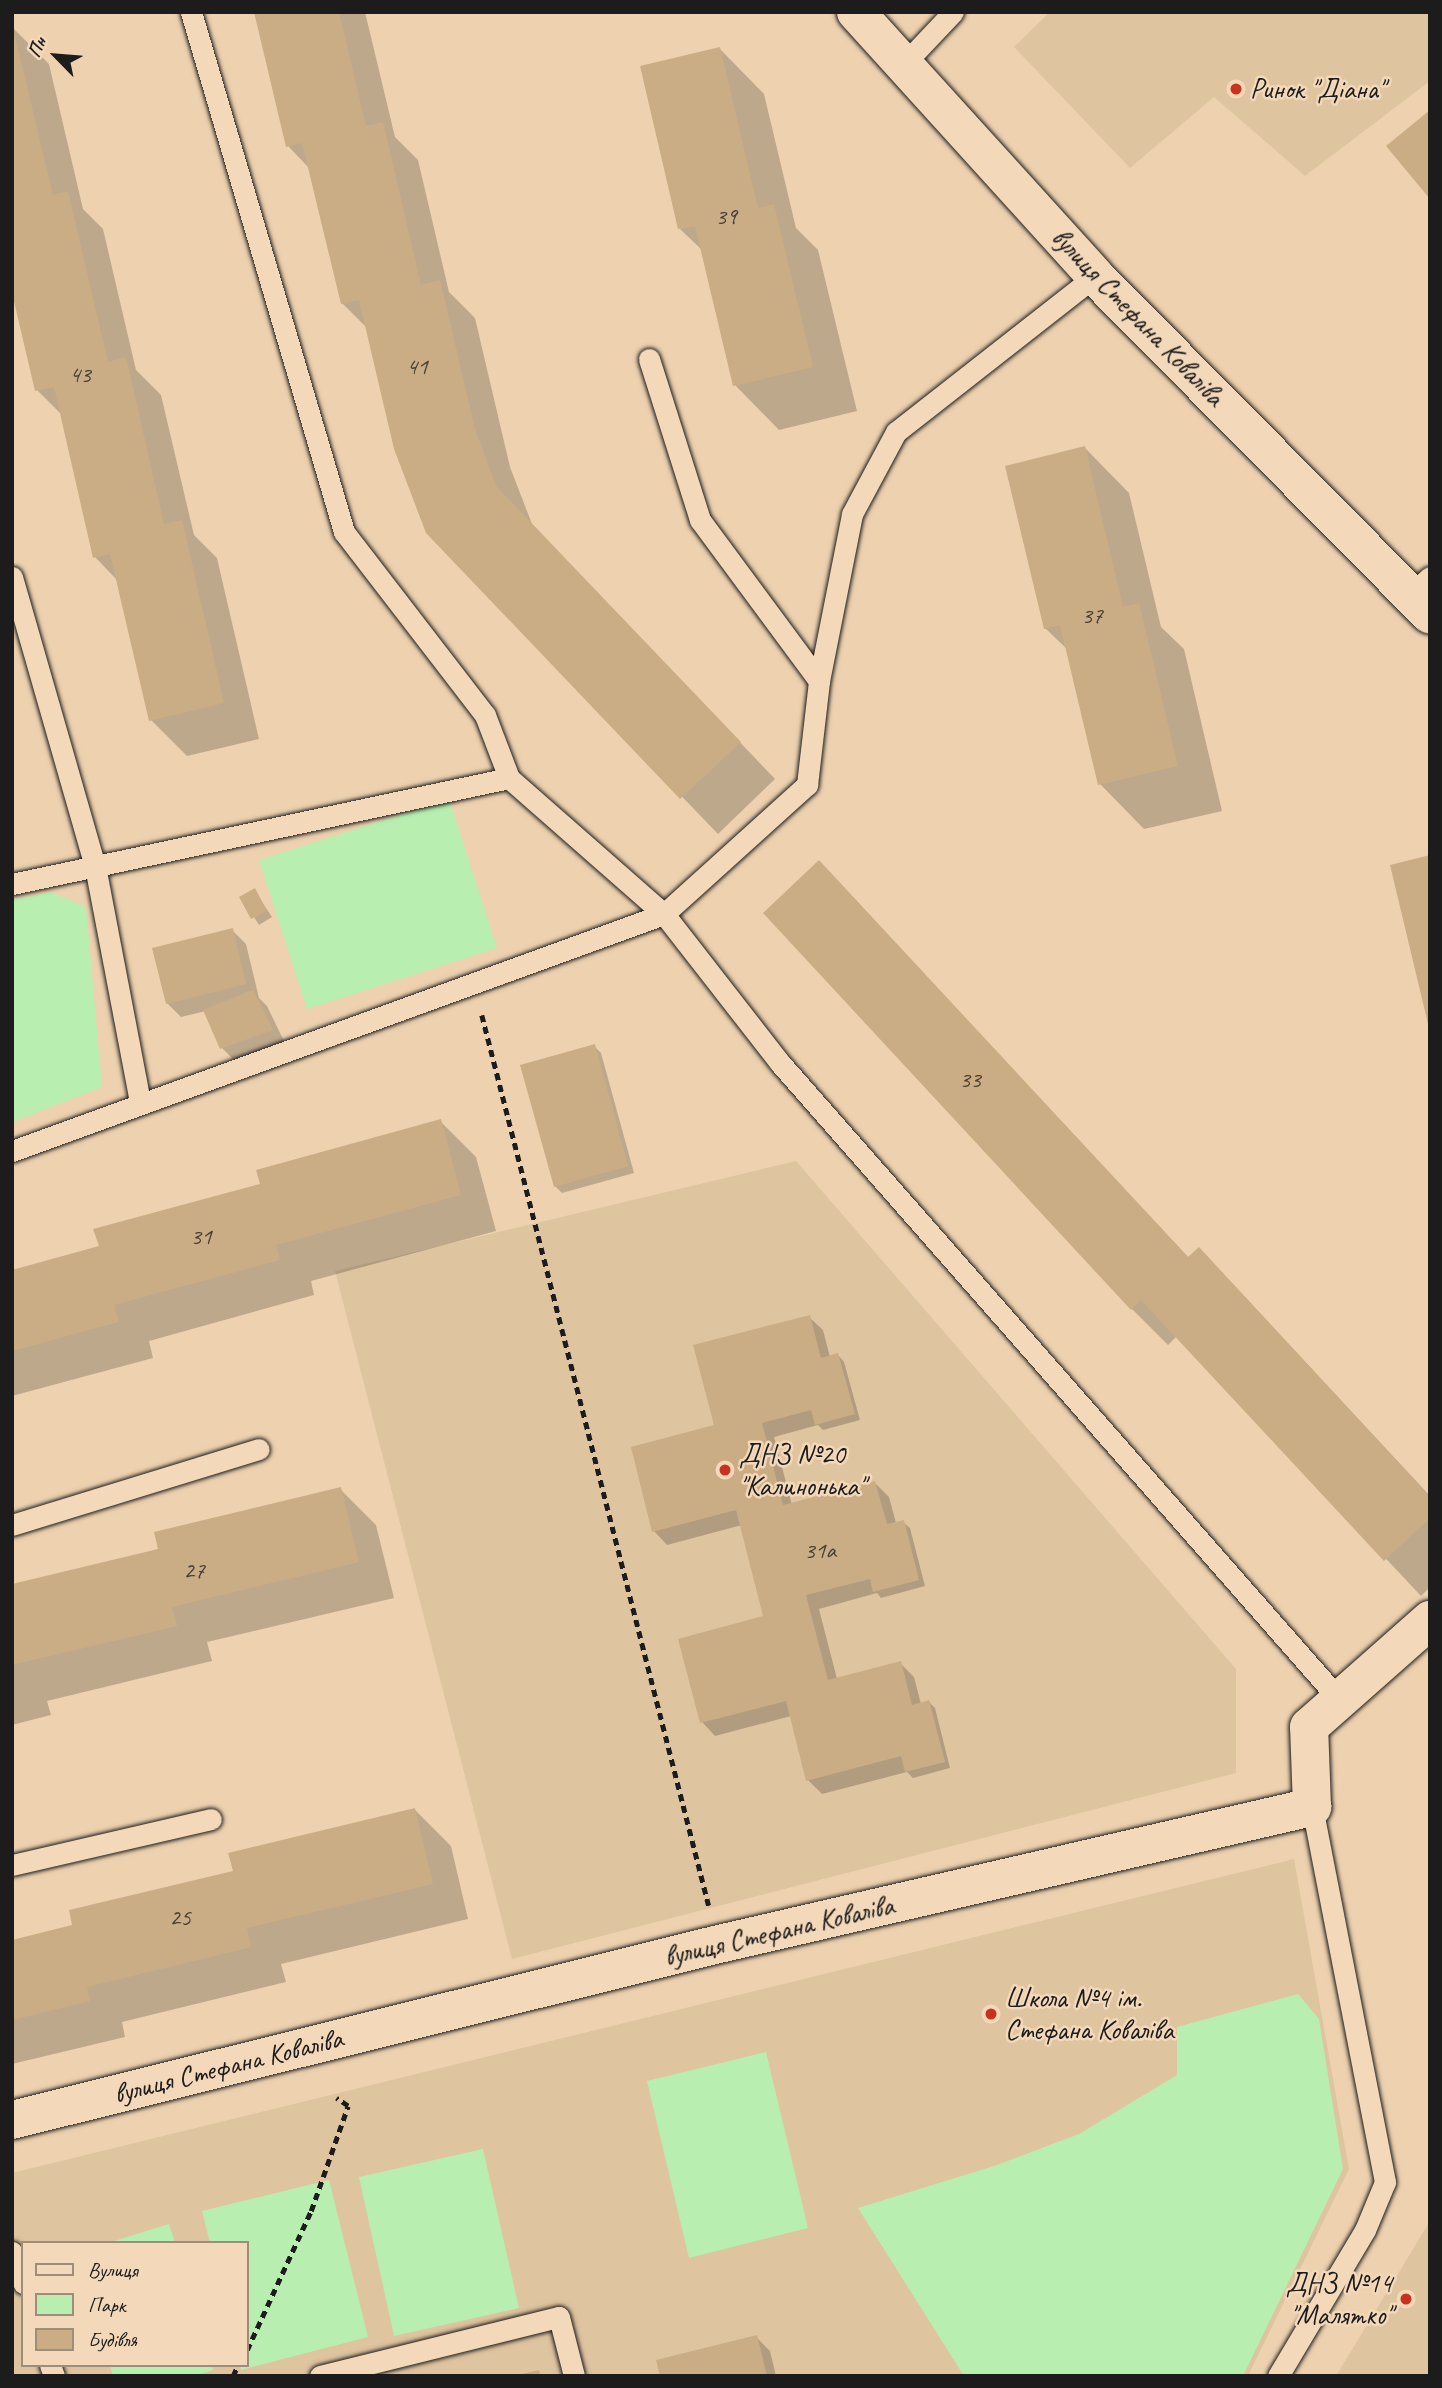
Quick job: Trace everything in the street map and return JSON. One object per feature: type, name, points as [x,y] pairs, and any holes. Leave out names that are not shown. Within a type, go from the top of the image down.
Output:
[{"type":"street","name":"вулиця Стефана Коваліва","points":[[856,12],[902,66],[1095,276],[1424,595]]},
{"type":"street","points":[[1312,1807],[1308,1727],[1430,1619]]},
{"type":"street","name":"вулиця Стефана Коваліва","points":[[12,2120],[719,1944],[1312,1807]]},
{"type":"lane","points":[[191,12],[344,532],[485,715],[509,778],[664,914],[780,1063],[1338,1698]]},
{"type":"lane","points":[[902,66],[953,12]]},
{"type":"lane","points":[[12,1151],[664,914],[807,785],[819,681],[852,514],[896,432],[1095,276]]},
{"type":"lane","points":[[649,359],[700,520],[819,681]]},
{"type":"lane","points":[[12,577],[95,866],[140,1103]]},
{"type":"lane","points":[[12,884],[509,778]]},
{"type":"lane","points":[[12,1524],[259,1449]]},
{"type":"lane","points":[[1278,2376],[1365,2230],[1385,2182],[1312,1807]]},
{"type":"lane","points":[[12,1865],[211,1819]]},
{"type":"lane","points":[[12,2252],[21,2277]]},
{"type":"lane","points":[[320,2376],[559,2317],[573,2376]]},
{"type":"path","points":[[474,981],[719,1944]]},
{"type":"path","points":[[248,2348],[311,2211],[348,2106],[336,2098]]},
{"type":"shaded area","name":"Ринок \"Діана\"","points":[[1050,12],[1430,12],[1430,81],[1305,176],[1214,97],[1130,168],[1014,47]]},
{"type":"shaded area","name":"ДНЗ №20 \"Калинонька\"","points":[[796,1161],[1236,1669],[1236,1773],[512,1959],[335,1271]]},
{"type":"shaded area","name":"Школа №4 ім. Стефана Коваліва","points":[[1294,1859],[1349,2169],[1248,2376],[12,2376],[12,2173]]},
{"type":"shaded area","name":"ДНЗ №14 \"Малятко\"","points":[[1430,2221],[1430,2376],[1336,2376]]},
{"type":"green space","points":[[449,799],[497,948],[307,1009],[259,860]]},
{"type":"green space","points":[[51,892],[86,907],[102,1087],[12,1122],[12,900]]},
{"type":"green space","points":[[1298,1994],[1319,2019],[1343,2169],[1243,2376],[964,2376],[858,2208],[994,2166],[1079,2134],[1177,2075],[1177,2027]]},
{"type":"green space","points":[[766,2052],[808,2228],[689,2258],[647,2081]]},
{"type":"green space","points":[[483,2149],[519,2308],[394,2336],[359,2177]]},
{"type":"green space","points":[[329,2180],[368,2337],[241,2370],[240,2367],[248,2367],[248,2241],[210,2241],[202,2211]]},
{"type":"green space","points":[[169,2224],[174,2241],[114,2241]]},
{"type":"green space","points":[[111,2367],[212,2367],[213,2370],[195,2376],[113,2376]]},
{"type":"building","points":[[254,12],[339,12],[366,126],[383,122],[421,285],[440,280],[475,429],[496,486],[741,742],[680,799],[426,533],[394,449],[359,300],[341,304],[302,143],[286,147]]},
{"type":"building","points":[[12,24],[53,195],[68,191],[108,362],[126,357],[164,524],[182,520],[224,703],[149,721],[110,554],[93,558],[54,387],[35,391],[12,293]]},
{"type":"building","points":[[720,47],[758,208],[774,204],[813,367],[733,386],[695,226],[678,229],[640,66]]},
{"type":"building","points":[[1430,110],[1430,199],[1386,146]]},
{"type":"building","points":[[1085,446],[1123,607],[1139,603],[1178,766],[1098,785],[1060,625],[1044,629],[1005,466]]},
{"type":"building","points":[[1430,855],[1430,1028],[1429,1028],[1390,865]]},
{"type":"building","points":[[819,860],[1188,1257],[1199,1247],[1430,1497],[1430,1518],[1384,1561],[1141,1300],[1131,1310],[763,913]]},
{"type":"building","points":[[255,888],[267,911],[251,919],[239,897]]},
{"type":"building","points":[[233,928],[246,984],[166,1004],[152,948]]},
{"type":"building","points":[[253,990],[273,1030],[220,1049],[203,1010]]},
{"type":"building","points":[[595,1044],[628,1166],[554,1187],[520,1065]]},
{"type":"building","points":[[441,1119],[461,1195],[276,1245],[280,1260],[114,1305],[119,1322],[12,1351],[12,1270],[99,1246],[93,1229],[260,1184],[256,1170]]},
{"type":"building","points":[[810,1315],[821,1358],[838,1353],[855,1414],[815,1425],[811,1410],[762,1423],[783,1505],[875,1481],[887,1524],[904,1520],[919,1580],[873,1592],[870,1579],[806,1595],[828,1680],[901,1661],[912,1705],[929,1700],[945,1762],[905,1772],[901,1756],[806,1781],[786,1701],[700,1723],[678,1639],[763,1616],[736,1510],[652,1532],[631,1447],[714,1425],[693,1345]]},
{"type":"building","points":[[341,1487],[359,1562],[172,1607],[177,1626],[12,1665],[12,1584],[158,1549],[154,1532]]},
{"type":"building","points":[[415,1808],[433,1884],[247,1928],[251,1947],[87,1987],[90,2001],[12,2020],[12,1940],[72,1925],[69,1910],[233,1871],[228,1853]]},
{"type":"building","points":[[757,2335],[767,2376],[660,2376],[656,2360]]},
{"type":"building","points":[[539,2370],[541,2376],[518,2375]]},
{"type":"place","name":"Ринок \"Діана\"","points":[[1236,89]]},
{"type":"place","name":"ДНЗ №20 \"Калинонька\"","points":[[725,1470]]},
{"type":"place","name":"Школа №4 ім. Стефана Коваліва","points":[[991,2014]]},
{"type":"place","name":"ДНЗ №14 \"Малятко\"","points":[[1406,2299]]}]
